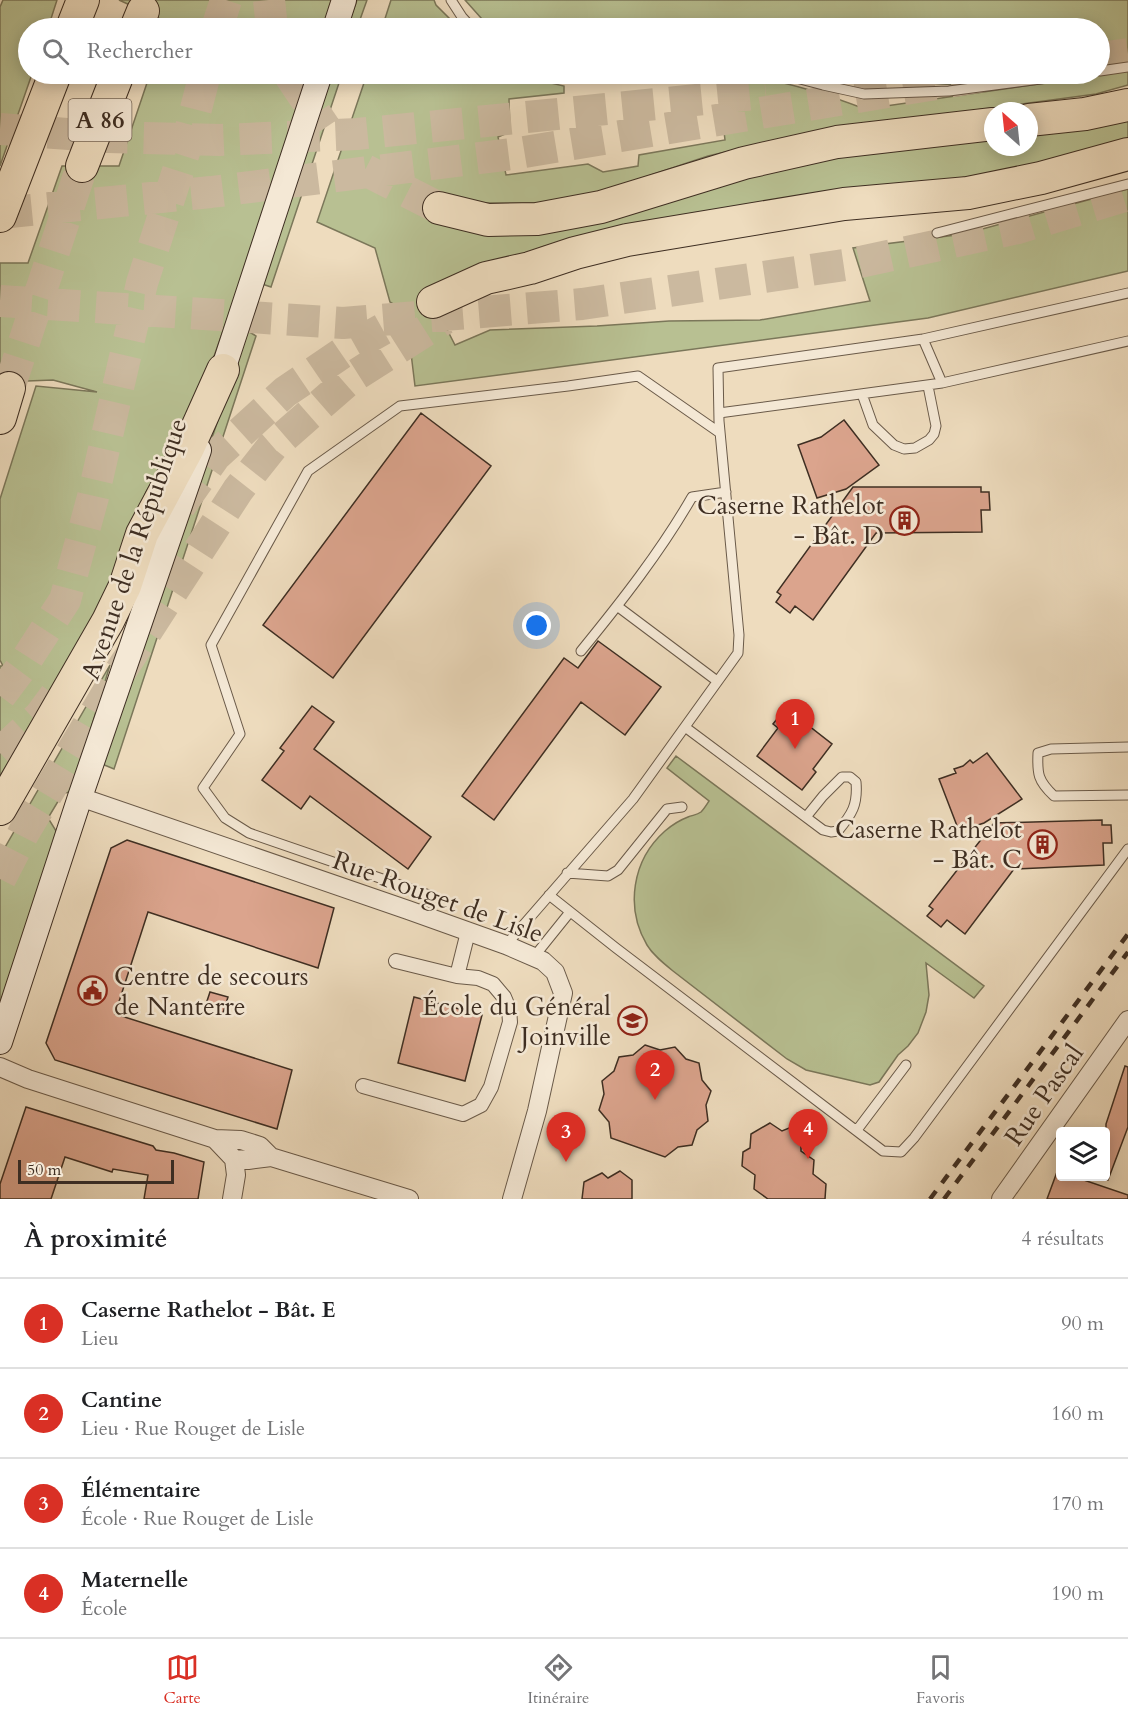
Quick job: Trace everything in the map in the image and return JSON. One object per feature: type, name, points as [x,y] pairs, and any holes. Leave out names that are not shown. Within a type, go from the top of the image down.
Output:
[{"type":"highway","points":[[76,18],[83,0]]},
{"type":"highway","name":"A 86","points":[[0,216],[51,84]]},
{"type":"highway","name":"A 86","points":[[82,166],[114,84]]},
{"type":"highway","points":[[1038,119],[1085,114],[1128,105]]},
{"type":"highway","points":[[439,208],[488,220],[537,219],[601,207],[744,163],[837,142],[984,125]]},
{"type":"highway","points":[[438,310],[494,293],[530,268],[575,253],[627,240],[844,204],[968,192],[1041,178],[1128,154]]},
{"type":"highway","points":[[0,808],[126,586],[141,534],[188,448],[223,370]]},
{"type":"highway","points":[[0,418],[9,388]]},
{"type":"main road","points":[[338,18],[344,0]]},
{"type":"main road","name":"Avenue de la République","points":[[0,1042],[80,797],[195,461],[317,84]]},
{"type":"street","name":"Rue Rouget de Lisle","points":[[80,797],[506,945],[543,961],[555,972],[563,993],[537,1111],[512,1199]]},
{"type":"street","points":[[457,976],[468,932]]},
{"type":"street","points":[[363,1086],[463,1114],[481,1105],[491,1087],[510,1022],[509,1009],[504,997],[494,984],[478,978],[457,976],[396,961]]},
{"type":"street","name":"Rue Pascal","points":[[1001,1199],[1128,1020]]},
{"type":"street","points":[[0,1067],[28,1079],[214,1139],[242,1140],[260,1146],[271,1157]]},
{"type":"street","points":[[214,1139],[234,1159],[236,1175],[232,1199]]},
{"type":"street","points":[[234,1159],[271,1157],[409,1199]]},
{"type":"lane","points":[[451,0],[463,18]]},
{"type":"lane","points":[[1110,70],[1128,67]]},
{"type":"lane","points":[[819,84],[864,94],[949,91],[1003,84]]},
{"type":"lane","points":[[937,233],[1128,184]]},
{"type":"lane","points":[[506,945],[633,799],[738,653],[739,635],[720,433],[718,368],[922,339],[1128,293]]},
{"type":"lane","points":[[922,339],[942,383]]},
{"type":"lane","points":[[719,413],[928,386],[1128,341]]},
{"type":"lane","points":[[432,896],[249,832],[225,818],[204,788],[240,734],[212,645],[308,471],[400,406],[638,376],[720,433]]},
{"type":"lane","points":[[862,394],[873,425],[894,445],[915,448],[929,440],[936,426],[928,386]]},
{"type":"lane","points":[[581,651],[617,606],[693,497],[726,492]]},
{"type":"lane","points":[[617,606],[717,681]]},
{"type":"lane","points":[[685,727],[823,830],[838,831],[855,808],[856,782],[850,777],[842,777],[806,817]]},
{"type":"lane","points":[[1128,747],[1051,749],[1038,753],[1037,773],[1045,787],[1054,796],[1128,795]]},
{"type":"lane","points":[[567,873],[608,876],[618,870],[667,809],[682,807]]},
{"type":"lane","points":[[549,895],[883,1151],[901,1152],[928,1119],[1128,849]]},
{"type":"lane","points":[[533,958],[570,912]]},
{"type":"lane","points":[[856,1130],[906,1065]]},
{"type":"green space","points":[[3,0],[57,0],[51,18],[18,18],[18,84],[29,84],[0,166],[0,7]]},
{"type":"green space","points":[[119,0],[333,0],[327,18],[158,18]]},
{"type":"green space","points":[[357,0],[367,0],[361,18],[351,18]]},
{"type":"green space","points":[[391,0],[434,0],[449,18],[385,18]]},
{"type":"green space","points":[[465,0],[1128,0],[1128,59],[1110,61],[1110,18],[481,18]]},
{"type":"green space","points":[[1128,71],[1128,85],[1096,94],[1036,102],[984,102],[984,109],[813,132],[708,156],[591,195],[540,203],[474,203],[489,228],[780,166],[984,131],[984,156],[1038,156],[1038,124],[1128,113],[1128,138],[1054,161],[967,177],[612,228],[542,247],[430,296],[455,345],[490,330],[669,321],[760,320],[870,301],[853,248],[964,234],[1128,189],[1128,271],[928,318],[415,386],[406,312],[390,302],[375,248],[317,222],[364,84],[555,84],[564,86],[564,93],[509,99],[510,132],[498,137],[506,175],[588,164],[603,172],[638,166],[639,155],[725,140],[718,84],[787,84],[865,109],[1038,84],[1110,84],[1110,74]]},
{"type":"green space","points":[[147,84],[306,84],[271,195],[200,396],[146,492],[133,525],[112,605],[0,801],[0,666],[3,666],[0,660],[0,499],[36,386],[97,392],[53,380],[0,385],[0,263],[28,263],[62,166],[119,166]]},
{"type":"green space","points":[[329,84],[339,84],[271,287],[262,284]]},
{"type":"green space","points":[[248,331],[256,336],[114,769],[102,764]]},
{"type":"green space","points":[[110,665],[72,792],[63,793],[48,818],[58,834],[0,1005],[0,856]]},
{"type":"green space","points":[[676,756],[984,986],[974,998],[926,963],[929,995],[926,1012],[918,1033],[898,1055],[879,1082],[870,1085],[806,1070],[787,1059],[655,956],[640,931],[634,900],[635,885],[645,856],[665,831],[679,821],[701,812],[709,801],[667,768]]},
{"type":"building","points":[[421,413],[491,466],[333,678],[263,625]]},
{"type":"building","points":[[844,420],[879,465],[846,489],[817,498],[798,445],[821,437]]},
{"type":"building","name":"Caserne Rathelot - Bât. D","points":[[853,487],[981,487],[981,492],[989,492],[990,510],[981,510],[982,532],[876,533],[813,620],[795,606],[790,613],[776,602],[781,595],[777,592]]},
{"type":"building","points":[[598,641],[661,687],[625,735],[581,702],[494,820],[462,796],[564,658],[578,668]]},
{"type":"building","points":[[312,706],[334,722],[314,749],[431,837],[408,869],[310,796],[301,809],[262,780],[284,751],[280,748]]},
{"type":"building","points":[[786,708],[832,744],[813,769],[816,772],[802,790],[757,756],[778,728],[773,724]]},
{"type":"building","points":[[987,753],[1022,799],[984,823],[959,831],[939,779],[956,773],[954,769],[970,760],[973,763]]},
{"type":"building","name":"Caserne Rathelot - Bât. C","points":[[1102,820],[1102,825],[1111,825],[1112,843],[1103,843],[1104,865],[1014,869],[965,934],[947,920],[941,927],[927,916],[933,909],[929,906],[994,823]]},
{"type":"building","name":"Centre de secours de Nanterre","points":[[127,840],[334,908],[318,968],[148,912],[115,1014],[292,1070],[277,1129],[55,1060],[46,1043],[111,848]]},
{"type":"building","points":[[210,992],[228,997],[223,1013],[205,1007]]},
{"type":"building","points":[[414,997],[482,1015],[465,1081],[398,1063]]},
{"type":"building","points":[[645,1045],[660,1050],[675,1047],[686,1059],[699,1063],[702,1080],[711,1091],[706,1105],[708,1121],[697,1130],[692,1145],[678,1147],[665,1157],[611,1138],[609,1122],[599,1110],[604,1094],[602,1081],[614,1071],[619,1057],[633,1055]]},
{"type":"building","points":[[1125,1066],[1128,1067],[1128,1127],[1110,1175],[1110,1127],[1106,1127]]},
{"type":"building","points":[[26,1107],[153,1146],[156,1150],[204,1162],[198,1199],[144,1199],[148,1175],[113,1169],[112,1172],[65,1157],[51,1199],[0,1199],[0,1184]]},
{"type":"building","points":[[770,1123],[782,1131],[789,1128],[801,1136],[801,1151],[814,1160],[813,1174],[826,1184],[825,1199],[768,1199],[754,1189],[755,1175],[742,1166],[743,1152],[750,1148],[751,1134]]},
{"type":"building","points":[[620,1171],[632,1180],[632,1199],[582,1199],[584,1182],[602,1173],[608,1178]]},
{"type":"building","points":[[1056,1175],[1056,1181],[1087,1181],[1128,1195],[1128,1199],[1047,1199]]},
{"type":"tunnel","points":[[220,18],[226,0]]},
{"type":"tunnel","points":[[269,0],[271,18]]},
{"type":"tunnel","points":[[1110,57],[1128,54]]},
{"type":"tunnel","points":[[0,696],[65,600],[93,497],[142,283],[187,143],[202,84]]},
{"type":"tunnel","points":[[296,84],[325,128]]},
{"type":"tunnel","points":[[0,213],[211,192],[512,154],[936,84]]},
{"type":"tunnel","points":[[0,129],[108,137],[220,140],[357,134],[766,93]]},
{"type":"tunnel","points":[[9,388],[82,166]]},
{"type":"tunnel","points":[[365,170],[439,208]]},
{"type":"tunnel","points":[[0,301],[343,323],[582,304],[851,264],[1018,228],[1128,195]]},
{"type":"tunnel","points":[[0,879],[24,832],[120,672],[238,490],[272,447],[351,378],[444,319]]},
{"type":"tunnel","points":[[180,506],[215,456],[285,392],[351,347],[392,324]]},
{"type":"tunnel","points":[[0,753],[40,716],[57,693]]},
{"type":"railway","points":[[930,1199],[1128,934]]},
{"type":"railway","points":[[944,1199],[1128,952]]},
{"type":"place","name":"Caserne Rathelot - Bât. D","points":[[905,520]]},
{"type":"place","name":"Caserne Rathelot - Bât. E","points":[[795,749]]},
{"type":"place","name":"Caserne Rathelot - Bât. C","points":[[1043,844]]},
{"type":"place","name":"Centre de secours de Nanterre","points":[[93,991]]},
{"type":"place","name":"École du Général Joinville","points":[[632,1021]]},
{"type":"place","name":"Cantine","points":[[655,1100]]},
{"type":"place","name":"Maternelle","points":[[808,1159]]},
{"type":"place","name":"Élémentaire","points":[[566,1162]]}]
